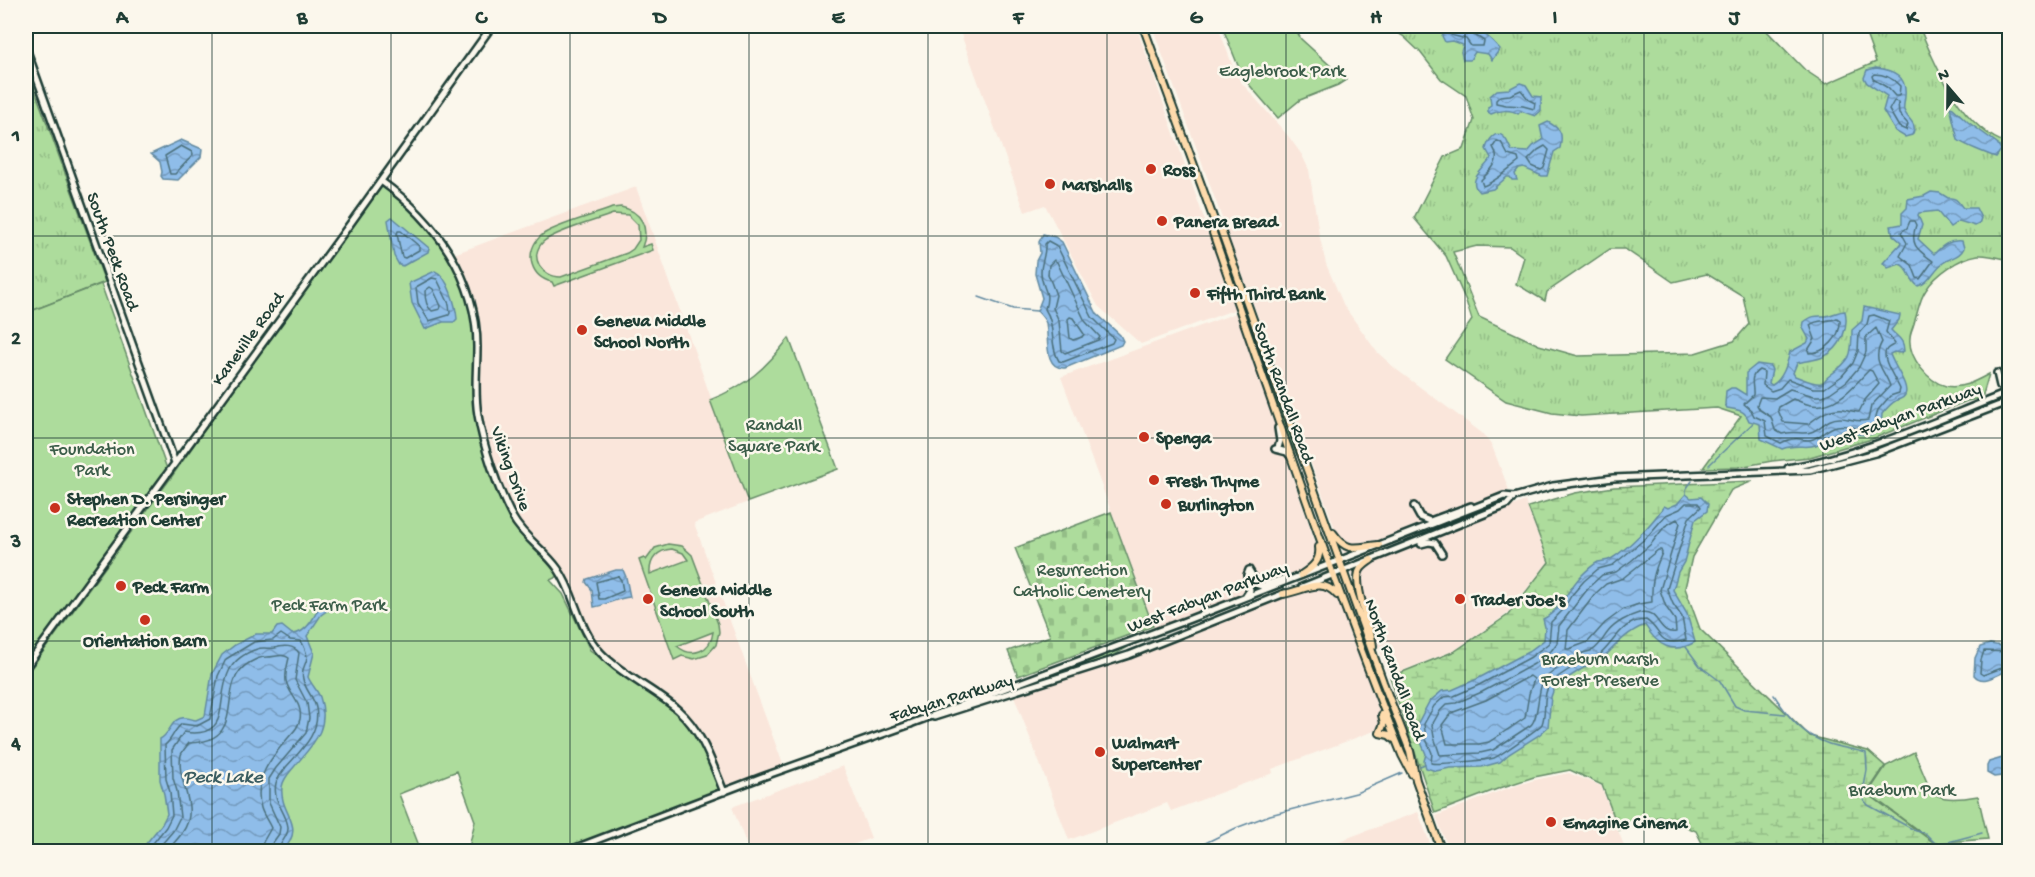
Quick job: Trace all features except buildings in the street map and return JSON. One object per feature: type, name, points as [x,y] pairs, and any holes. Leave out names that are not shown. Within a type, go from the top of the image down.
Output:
[{"type":"main road","name":"Kaneville Road","points":[[26,667],[492,26]]},
{"type":"main road","name":"South Randall Road","points":[[1143,26],[1214,220],[1221,230],[1344,570]]},
{"type":"main road","name":"South Peck Road","points":[[26,48],[175,463]]},
{"type":"main road","name":"Viking Drive","points":[[381,181],[404,197],[423,216],[451,255],[464,282],[474,315],[477,346],[475,395],[481,434],[513,518],[559,571],[583,627],[597,649],[688,720],[704,743],[724,792]]},
{"type":"main road","name":"South Randall Road","points":[[1214,220],[1214,233],[1331,575]]},
{"type":"main road","points":[[1997,373],[2001,387],[2010,390]]},
{"type":"main road","name":"West Fabyan Parkway","points":[[1766,472],[1833,459],[1863,449],[2010,390]]},
{"type":"main road","points":[[1270,392],[1271,406],[1280,441],[1278,448],[1275,449],[1287,452],[1293,461]]},
{"type":"main road","name":"West Fabyan Parkway","points":[[910,724],[1504,496],[1514,497],[1553,486],[1613,478],[1810,470],[1851,460],[2010,401]]},
{"type":"main road","name":"West Fabyan Parkway","points":[[1344,570],[1507,505],[1514,497]]},
{"type":"main road","points":[[1414,506],[1420,517],[1430,522],[1469,506],[1485,504]]},
{"type":"main road","points":[[1245,597],[1250,590],[1247,575],[1249,570],[1261,586],[1301,575],[1314,565],[1320,555],[1311,514]]},
{"type":"main road","points":[[1329,528],[1346,547],[1357,549],[1379,545]]},
{"type":"main road","points":[[1380,557],[1400,553],[1429,542],[1437,545],[1442,554]]},
{"type":"main road","points":[[1371,560],[1359,571],[1357,582],[1371,630],[1375,658]]},
{"type":"main road","name":"Fabyan Parkway","points":[[565,852],[910,724],[1118,659],[1344,570]]},
{"type":"main road","name":"North Randall Road","points":[[1344,570],[1410,751],[1416,780]]},
{"type":"main road","name":"North Randall Road","points":[[1331,575],[1396,740],[1416,780],[1442,852]]},
{"type":"main road","points":[[1283,594],[1314,585],[1324,585],[1335,591],[1341,600]]},
{"type":"main road","points":[[1370,674],[1373,692],[1384,723],[1380,733],[1396,740]]},
{"type":"shaded area","points":[[958,26],[1136,26],[1236,309],[1141,344],[1098,306],[1045,205],[1025,212]]},
{"type":"shaded area","points":[[1152,26],[1218,26],[1241,82],[1289,137],[1309,170],[1326,264],[1344,306],[1377,352],[1397,370],[1482,433],[1492,446],[1509,490],[1344,553]]},
{"type":"shaded area","points":[[636,187],[748,502],[694,523],[784,767],[725,789],[696,727],[597,646],[584,626],[563,572],[517,520],[483,433],[463,274],[454,254]]},
{"type":"shaded area","points":[[1236,313],[1322,562],[1155,629],[1061,377]]},
{"type":"shaded area","points":[[1525,501],[1548,562],[1507,614],[1455,650],[1389,676],[1351,571]]},
{"type":"shaded area","points":[[1330,580],[1385,727],[1272,769],[1273,773],[1171,811],[1167,803],[1069,840],[1014,696],[1124,661]]},
{"type":"shaded area","points":[[843,766],[871,838],[836,851],[749,851],[732,807]]},
{"type":"shaded area","points":[[1569,773],[1601,786],[1626,851],[1449,851],[1436,816],[1534,780]]},
{"type":"shaded area","points":[[1418,812],[1433,851],[1312,851]]},
{"type":"green space","name":"Eaglebrook Park","points":[[1222,26],[1294,26],[1301,39],[1346,80],[1300,100],[1278,118],[1246,81]]},
{"type":"green space","points":[[1386,26],[1762,26],[1805,70],[1826,84],[1876,62],[1863,26],[1919,26],[1943,78],[1964,111],[1992,136],[2009,144],[2009,260],[1978,255],[1963,259],[1942,273],[1924,293],[1910,336],[1912,353],[1920,368],[1939,384],[1952,387],[1963,385],[1989,374],[1982,398],[1967,401],[1872,439],[1810,457],[1739,467],[1703,468],[1741,416],[1717,408],[1581,416],[1552,413],[1506,401],[1445,359],[1472,320],[1446,256],[1414,218],[1445,157],[1464,149],[1474,120],[1466,96],[1441,79],[1420,52],[1403,36]],"holes":[[[1477,246],[1510,247],[1524,257],[1516,284],[1545,301],[1547,292],[1610,249],[1625,249],[1673,282],[1707,274],[1743,296],[1749,324],[1734,341],[1695,353],[1578,356],[1539,345],[1479,317],[1453,252]]]},
{"type":"green space","points":[[26,66],[105,282],[26,313]]},
{"type":"green space","name":"Peck Farm Park","points":[[381,181],[404,197],[451,255],[474,315],[481,434],[513,518],[561,575],[550,580],[563,594],[590,650],[687,719],[724,792],[563,851],[473,851],[470,843],[475,821],[457,771],[399,794],[421,851],[26,852],[26,675],[170,479]]},
{"type":"green space","points":[[612,208],[628,209],[639,216],[645,233],[642,247],[651,244],[653,250],[554,286],[552,282],[537,274],[533,268],[531,252],[542,235],[565,224]],"holes":[[[613,214],[628,215],[638,225],[639,240],[627,253],[561,277],[548,274],[539,265],[537,254],[543,242],[548,238]]]},
{"type":"green space","name":"Foundation Park","points":[[101,284],[167,469],[26,663],[26,313]]},
{"type":"green space","name":"Randall Square Park","points":[[789,338],[838,469],[748,502],[710,400],[735,388],[754,375],[772,359]]},
{"type":"green space","points":[[1267,372],[1279,397],[1308,477],[1288,437]]},
{"type":"green space","name":"Braeburn Marsh Forest Preserve","points":[[1753,481],[1731,490],[1692,557],[1685,588],[1700,629],[1810,736],[1868,751],[1885,766],[1867,793],[1934,843],[1927,852],[1776,852],[1738,843],[1704,847],[1696,831],[1661,816],[1619,830],[1602,785],[1570,770],[1534,777],[1435,813],[1390,677],[1455,651],[1508,615],[1549,562],[1528,507],[1575,493],[1614,487]]},
{"type":"green space","name":"Resurrection Catholic Cemetery","points":[[1111,512],[1153,626],[1018,676],[1008,651],[1050,636],[1015,548]]},
{"type":"green space","points":[[668,544],[682,546],[692,555],[718,624],[716,645],[707,655],[694,659],[682,656],[674,660],[639,560],[644,558],[646,560],[655,548]],"holes":[[[672,549],[683,553],[688,560],[650,574],[655,556]],[[713,632],[709,644],[700,651],[689,652],[677,646]]]},
{"type":"green space","points":[[1128,645],[1096,665],[954,708]]},
{"type":"green space","name":"Braeburn Park","points":[[1914,752],[1929,786],[1940,797],[1949,799],[1978,796],[1988,839],[1935,843],[1868,793],[1886,766]]},
{"type":"water","points":[[1440,26],[1473,29],[1487,36],[1500,49],[1492,60],[1488,54],[1475,52],[1470,60],[1463,60],[1461,52],[1463,45],[1452,41],[1445,42],[1442,36],[1444,31]]},
{"type":"water","points":[[1876,68],[1894,72],[1904,83],[1904,110],[1914,127],[1912,135],[1905,137],[1895,131],[1883,111],[1887,96],[1867,83],[1864,78],[1867,70]]},
{"type":"water","points":[[1520,83],[1526,85],[1533,96],[1541,97],[1541,111],[1535,116],[1521,111],[1518,114],[1508,111],[1491,114],[1488,112],[1488,107],[1491,105],[1490,96],[1497,90],[1509,89]]},
{"type":"water","points":[[1950,107],[1997,143],[2001,150],[1996,157],[1958,140]]},
{"type":"water","points":[[1548,122],[1559,130],[1561,139],[1560,148],[1554,152],[1547,176],[1524,168],[1519,169],[1515,174],[1517,180],[1507,177],[1493,189],[1479,192],[1475,183],[1476,178],[1491,158],[1486,149],[1492,137],[1501,135],[1507,140],[1512,151],[1528,152],[1543,140],[1540,126]]},
{"type":"water","points":[[181,140],[202,149],[201,157],[178,180],[163,179],[160,162],[151,154]]},
{"type":"water","points":[[1931,192],[1955,199],[1963,208],[1976,208],[1981,218],[1979,224],[1975,226],[1959,221],[1950,227],[1937,211],[1919,213],[1922,225],[1918,239],[1934,254],[1943,246],[1954,241],[1962,241],[1964,248],[1958,255],[1940,266],[1926,282],[1918,286],[1900,264],[1888,268],[1883,263],[1901,242],[1893,235],[1891,226],[1902,224],[1902,213],[1907,208],[1908,199]]},
{"type":"water","points":[[392,217],[429,248],[428,252],[403,266],[399,265],[394,256],[388,220]]},
{"type":"water","points":[[1043,234],[1055,237],[1062,242],[1097,314],[1120,335],[1123,341],[1121,345],[1065,368],[1053,364],[1050,358],[1046,323],[1037,311],[1042,298],[1035,274],[1036,261],[1040,253],[1039,242]]},
{"type":"water","points":[[435,271],[440,274],[447,285],[453,299],[457,319],[454,322],[443,322],[425,329],[412,303],[409,283]]},
{"type":"water","points":[[1864,307],[1900,315],[1891,330],[1904,347],[1904,351],[1900,353],[1890,354],[1905,386],[1905,395],[1882,414],[1881,424],[1877,431],[1866,435],[1837,432],[1816,445],[1792,446],[1782,449],[1761,439],[1760,424],[1749,421],[1741,411],[1727,408],[1726,391],[1735,388],[1746,395],[1746,373],[1757,364],[1770,366],[1772,370],[1769,383],[1772,385],[1779,379],[1790,352],[1807,343],[1809,339],[1803,328],[1804,322],[1815,316],[1826,316],[1845,311],[1845,331],[1835,348],[1822,358],[1797,363],[1793,373],[1808,381],[1822,383],[1849,357],[1852,330],[1862,321]]},
{"type":"water","points":[[1686,494],[1691,498],[1701,497],[1708,504],[1707,511],[1695,520],[1684,562],[1678,572],[1673,590],[1687,614],[1695,642],[1680,648],[1673,648],[1660,643],[1645,625],[1638,628],[1619,642],[1597,664],[1588,665],[1555,686],[1551,697],[1548,727],[1500,762],[1482,767],[1436,771],[1426,768],[1424,761],[1426,754],[1420,740],[1418,723],[1429,702],[1442,691],[1452,690],[1477,679],[1528,652],[1544,640],[1543,619],[1559,606],[1575,582],[1596,563],[1609,560],[1626,548],[1664,506],[1668,508],[1677,504]]},
{"type":"water","points":[[623,570],[630,597],[594,607],[592,590],[586,582],[587,579]]},
{"type":"water","name":"Peck Lake","points":[[328,599],[332,607],[321,615],[307,636],[314,653],[308,677],[320,697],[323,718],[318,736],[286,776],[282,787],[282,797],[291,819],[293,834],[282,852],[140,851],[162,824],[167,814],[160,780],[160,739],[177,719],[196,720],[205,716],[212,674],[222,655],[256,634],[272,634],[277,627],[282,626],[292,634],[298,633],[311,622],[322,600]]},
{"type":"water","points":[[1990,644],[2009,647],[2009,670],[1991,678],[1978,678],[1974,675],[1975,658],[1980,647]]},
{"type":"water","points":[[2009,756],[2009,775],[1994,777],[1987,773],[1989,762]]},
{"type":"waterway","points":[[979,297],[1013,309],[1037,311]]},
{"type":"waterway","points":[[1709,465],[1753,423]]},
{"type":"waterway","points":[[1686,494],[1686,489],[1692,481]]},
{"type":"waterway","points":[[1686,647],[1700,666],[1720,681],[1735,706],[1744,710],[1785,714]]},
{"type":"waterway","points":[[1774,695],[1791,718],[1811,736],[1829,744],[1866,753],[1867,770],[1862,798],[1868,805],[1916,831],[1925,833],[1937,845],[1982,833]]},
{"type":"waterway","points":[[1420,766],[1425,764]]},
{"type":"waterway","points":[[1187,852],[1236,828],[1270,815],[1356,793],[1402,773]]},
{"type":"place","name":"Ross","points":[[1151,169]]},
{"type":"place","name":"Marshalls","points":[[1050,184]]},
{"type":"place","name":"Panera Bread","points":[[1162,221]]},
{"type":"place","name":"Fifth Third Bank","points":[[1195,293]]},
{"type":"place","name":"Geneva Middle School North","points":[[582,330]]},
{"type":"place","name":"Spenga","points":[[1144,437]]},
{"type":"place","name":"Fresh Thyme","points":[[1154,480]]},
{"type":"place","name":"Burlington","points":[[1166,504]]},
{"type":"place","name":"Stephen D. Persinger Recreation Center","points":[[55,508]]},
{"type":"place","name":"Peck Farm","points":[[121,586]]},
{"type":"place","name":"Geneva Middle School South","points":[[648,599]]},
{"type":"place","name":"Trader Joe's","points":[[1460,599]]},
{"type":"place","name":"Orientation Barn","points":[[145,620]]},
{"type":"place","name":"Walmart Supercenter","points":[[1100,752]]},
{"type":"place","name":"Emagine Cinema","points":[[1551,822]]}]
